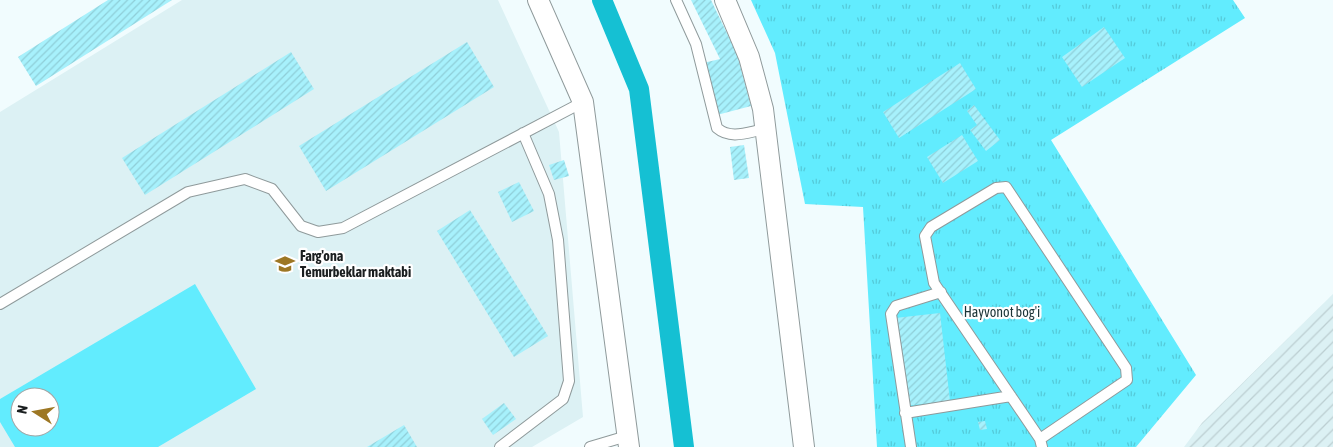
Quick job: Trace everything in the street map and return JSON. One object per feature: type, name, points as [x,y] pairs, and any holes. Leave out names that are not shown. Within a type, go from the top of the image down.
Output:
[{"type":"street","points":[[538,0],[583,102],[628,442]]},
{"type":"street","points":[[725,0],[749,56],[762,109],[804,447]]},
{"type":"lane","points":[[676,0],[696,44],[718,128],[724,134],[733,135],[764,129]]},
{"type":"lane","points":[[0,304],[188,192],[245,179],[272,189],[301,226],[318,232],[343,228],[583,102]]},
{"type":"lane","points":[[500,447],[563,398],[568,380],[558,240],[549,194],[523,133]]},
{"type":"lane","points":[[1006,187],[1126,368],[1127,380],[1041,443],[1011,396],[934,283],[925,236],[931,227],[996,188],[1006,187]]},
{"type":"lane","points":[[911,447],[890,314],[896,306],[941,292]]},
{"type":"lane","points":[[905,413],[1011,396]]},
{"type":"lane","points":[[590,447],[628,442]]},
{"type":"shaded area","name":"Farg'ona Temurbeklar maktabi","points":[[182,0],[498,0],[559,132],[583,417],[532,447],[0,447],[0,112]]},
{"type":"shaded area","points":[[1333,294],[1333,447],[1184,447],[1202,423]]},
{"type":"green space","name":"Hayvonot bog'i","points":[[751,0],[1233,0],[1245,18],[1051,140],[1196,375],[1136,447],[877,447],[863,207],[805,204],[775,53]]},
{"type":"green space","points":[[195,284],[256,389],[158,447],[15,447],[0,422],[0,399],[10,393],[10,437],[60,437],[60,387],[20,387]]},
{"type":"building","points":[[108,0],[172,0],[36,86],[18,57]]},
{"type":"building","points":[[691,0],[711,0],[737,54],[751,106],[717,115],[703,63],[720,59]]},
{"type":"building","points":[[1104,27],[1125,58],[1082,87],[1062,57]]},
{"type":"building","points":[[467,42],[494,87],[326,191],[299,146]]},
{"type":"building","points":[[291,52],[314,89],[145,195],[122,158]]},
{"type":"building","points":[[960,63],[976,89],[899,138],[883,112]]},
{"type":"building","points":[[974,105],[1000,140],[986,151],[970,130],[977,125],[967,111]]},
{"type":"building","points":[[962,135],[978,161],[943,183],[927,157]]},
{"type":"building","points":[[744,145],[749,178],[734,180],[730,147]]},
{"type":"building","points":[[564,160],[569,176],[554,180],[549,165]]},
{"type":"building","points":[[519,182],[534,211],[512,222],[498,192]]},
{"type":"building","points":[[470,210],[548,336],[514,357],[437,231]]},
{"type":"building","points":[[940,313],[950,401],[904,406],[895,318]]},
{"type":"building","points":[[504,403],[516,419],[493,435],[482,419]]},
{"type":"building","points":[[985,421],[987,429],[980,430],[978,422]]},
{"type":"building","points":[[404,425],[417,447],[367,447]]},
{"type":"waterway","points":[[602,0],[639,89],[684,447]]},
{"type":"place","name":"Farg'ona Temurbeklar maktabi","points":[[285,264]]}]
